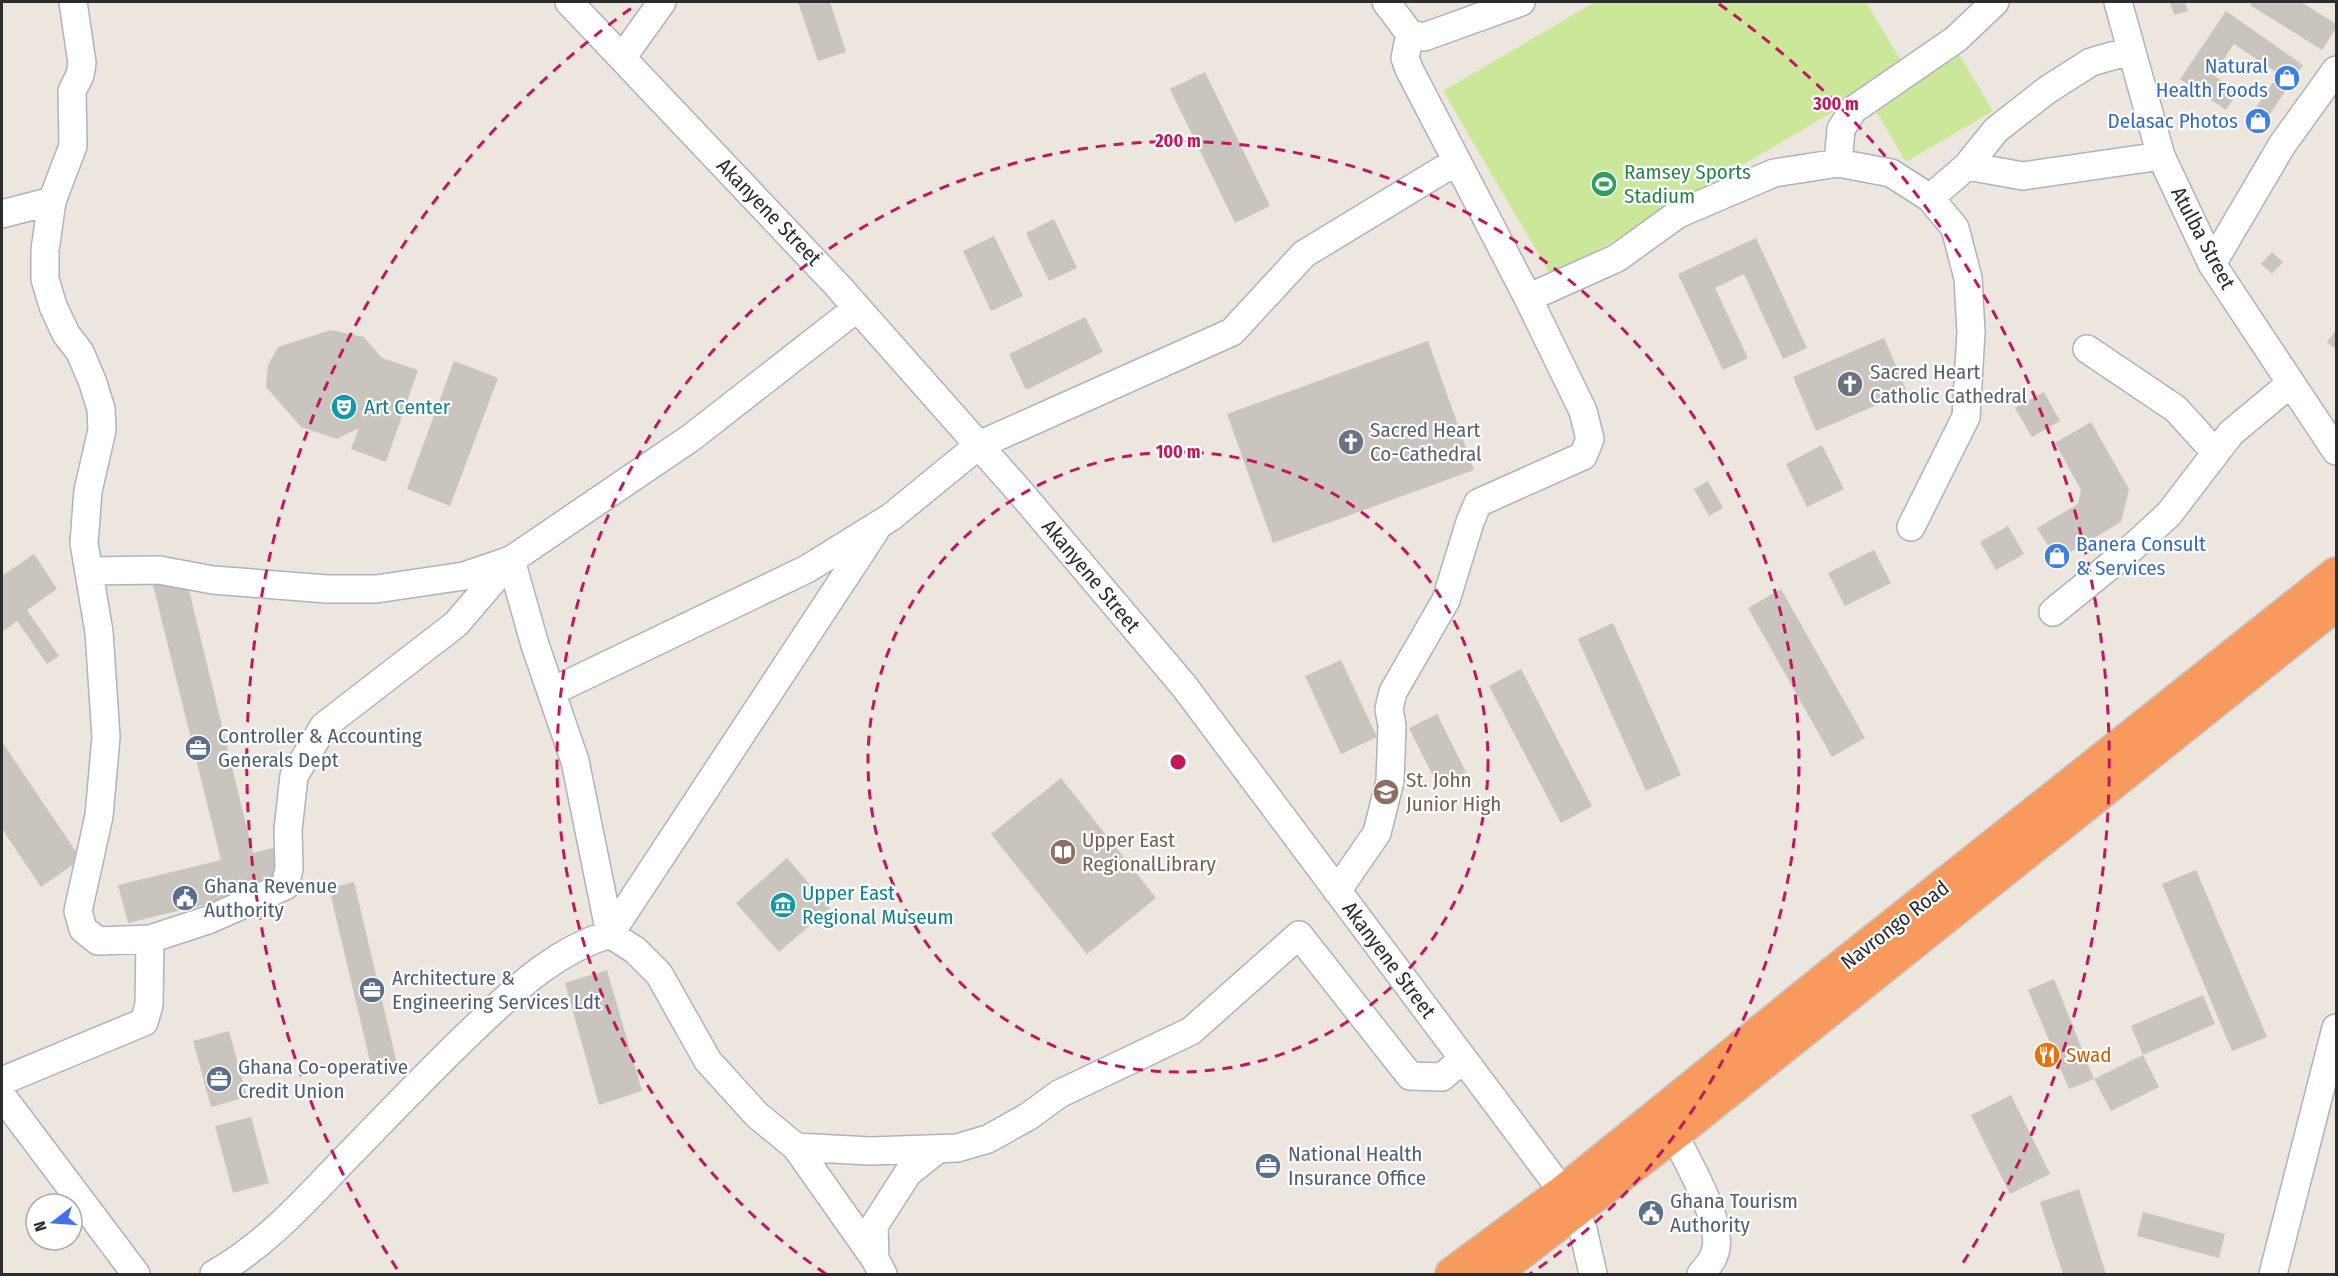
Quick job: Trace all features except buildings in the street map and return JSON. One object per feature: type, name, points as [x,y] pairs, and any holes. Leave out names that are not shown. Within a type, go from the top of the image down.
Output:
[{"type":"highway","name":"Navrongo Road","points":[[1493,1275],[1569,1202],[1832,974],[2337,574]]},
{"type":"highway","name":"Navrongo Road","points":[[1452,1275],[1674,1134],[2337,604]]},
{"type":"street","points":[[73,2],[82,63],[80,75],[72,91],[73,146],[52,201],[45,250],[45,279],[53,306],[66,334],[80,352],[93,383],[100,409],[102,430],[84,518],[84,543],[99,632],[106,738],[99,816],[78,911],[83,929],[98,941],[150,939],[208,920],[285,886],[290,869],[288,830],[294,776],[324,726],[456,624],[511,561],[692,437],[857,308]]},
{"type":"street","name":"Akanyene Street","points":[[569,2],[857,308],[979,445],[1184,686],[1569,1202],[1583,1229],[1593,1275]]},
{"type":"street","points":[[622,58],[662,2]]},
{"type":"street","points":[[1386,2],[1410,34],[1424,37],[1521,2]]},
{"type":"street","points":[[1838,163],[1841,129],[1853,110],[1956,39],[1995,2]]},
{"type":"street","name":"Atulba Street","points":[[2118,2],[2161,156],[2212,264],[2337,451]]},
{"type":"street","points":[[1337,891],[1377,833],[1390,781],[1392,726],[1389,709],[1393,692],[1446,600],[1478,503],[1583,456],[1590,439],[1583,411],[1528,298],[1409,69],[1405,58],[1410,34]]},
{"type":"street","points":[[1930,198],[1967,166],[1996,130],[2047,90],[2091,62],[2130,51]]},
{"type":"street","points":[[2212,264],[2282,145],[2337,70]]},
{"type":"street","points":[[1967,166],[2023,176],[2161,156]]},
{"type":"street","points":[[551,692],[807,569],[879,524],[979,445],[1232,332],[1304,254],[1457,161]]},
{"type":"street","points":[[1528,298],[1617,258],[1678,214],[1774,173],[1838,163],[1891,173],[1930,198],[1955,228],[1968,278],[1971,332],[1966,417],[1911,528]]},
{"type":"street","points":[[2,214],[52,201]]},
{"type":"street","points":[[2087,349],[2176,409],[2215,452]]},
{"type":"street","points":[[2053,612],[2133,547],[2169,514],[2231,433],[2291,383]]},
{"type":"street","points":[[214,1275],[288,1218],[444,1057],[514,991],[555,958],[580,943],[610,934],[879,524]]},
{"type":"street","points":[[89,571],[159,570],[213,580],[327,589],[376,589],[464,576],[511,561]]},
{"type":"street","points":[[511,561],[551,692],[575,761],[610,934],[635,950],[659,974],[708,1061],[757,1115],[796,1148],[879,1267]]},
{"type":"street","points":[[796,1148],[825,1151],[938,1149],[957,1148],[988,1139],[1029,1116],[1059,1094],[1191,1031],[1299,935],[1410,1076],[1442,1077],[1463,1059]]},
{"type":"street","points":[[2,1081],[144,1022],[149,1005],[150,939]]},
{"type":"street","points":[[2273,1275],[2337,1028]]},
{"type":"street","points":[[2,1096],[136,1275]]},
{"type":"street","points":[[1674,1134],[1713,1218],[1717,1239],[1715,1255],[1702,1274]]},
{"type":"street","points":[[879,1267],[874,1226],[908,1173],[938,1149]]},
{"type":"green space","name":"Ramsey Sports Stadium","points":[[1595,2],[1866,2],[1906,69],[1552,277],[1443,91]]},
{"type":"green space","points":[[1959,54],[1993,111],[1906,162],[1873,106]]},
{"type":"place","name":"Natural Health Foods","points":[[2287,78]]},
{"type":"place","name":"Delasac Photos","points":[[2258,121]]},
{"type":"place","name":"Ramsey Sports Stadium","points":[[1604,184]]},
{"type":"place","name":"Sacred Heart Catholic Cathedral","points":[[1850,384]]},
{"type":"place","name":"Art Center","points":[[344,407]]},
{"type":"place","name":"Sacred Heart Co-Cathedral","points":[[1351,442]]},
{"type":"place","name":"Banera Consult & Services","points":[[2057,556]]},
{"type":"place","name":"Controller & Accounting Generals Dept","points":[[198,748]]},
{"type":"place","name":"St. John Junior High","points":[[1386,792]]},
{"type":"place","name":"Upper East RegionalLibrary","points":[[1063,852]]},
{"type":"place","name":"Ghana Revenue Authority","points":[[185,898]]},
{"type":"place","name":"Upper East Regional Museum","points":[[783,905]]},
{"type":"place","name":"Architecture & Engineering Services Ldt","points":[[372,990]]},
{"type":"place","name":"Swad","points":[[2047,1055]]},
{"type":"place","name":"Ghana Co-operative Credit Union","points":[[219,1079]]},
{"type":"place","name":"National Health Insurance Office","points":[[1268,1166]]},
{"type":"place","name":"Ghana Tourism Authority","points":[[1651,1213]]}]
